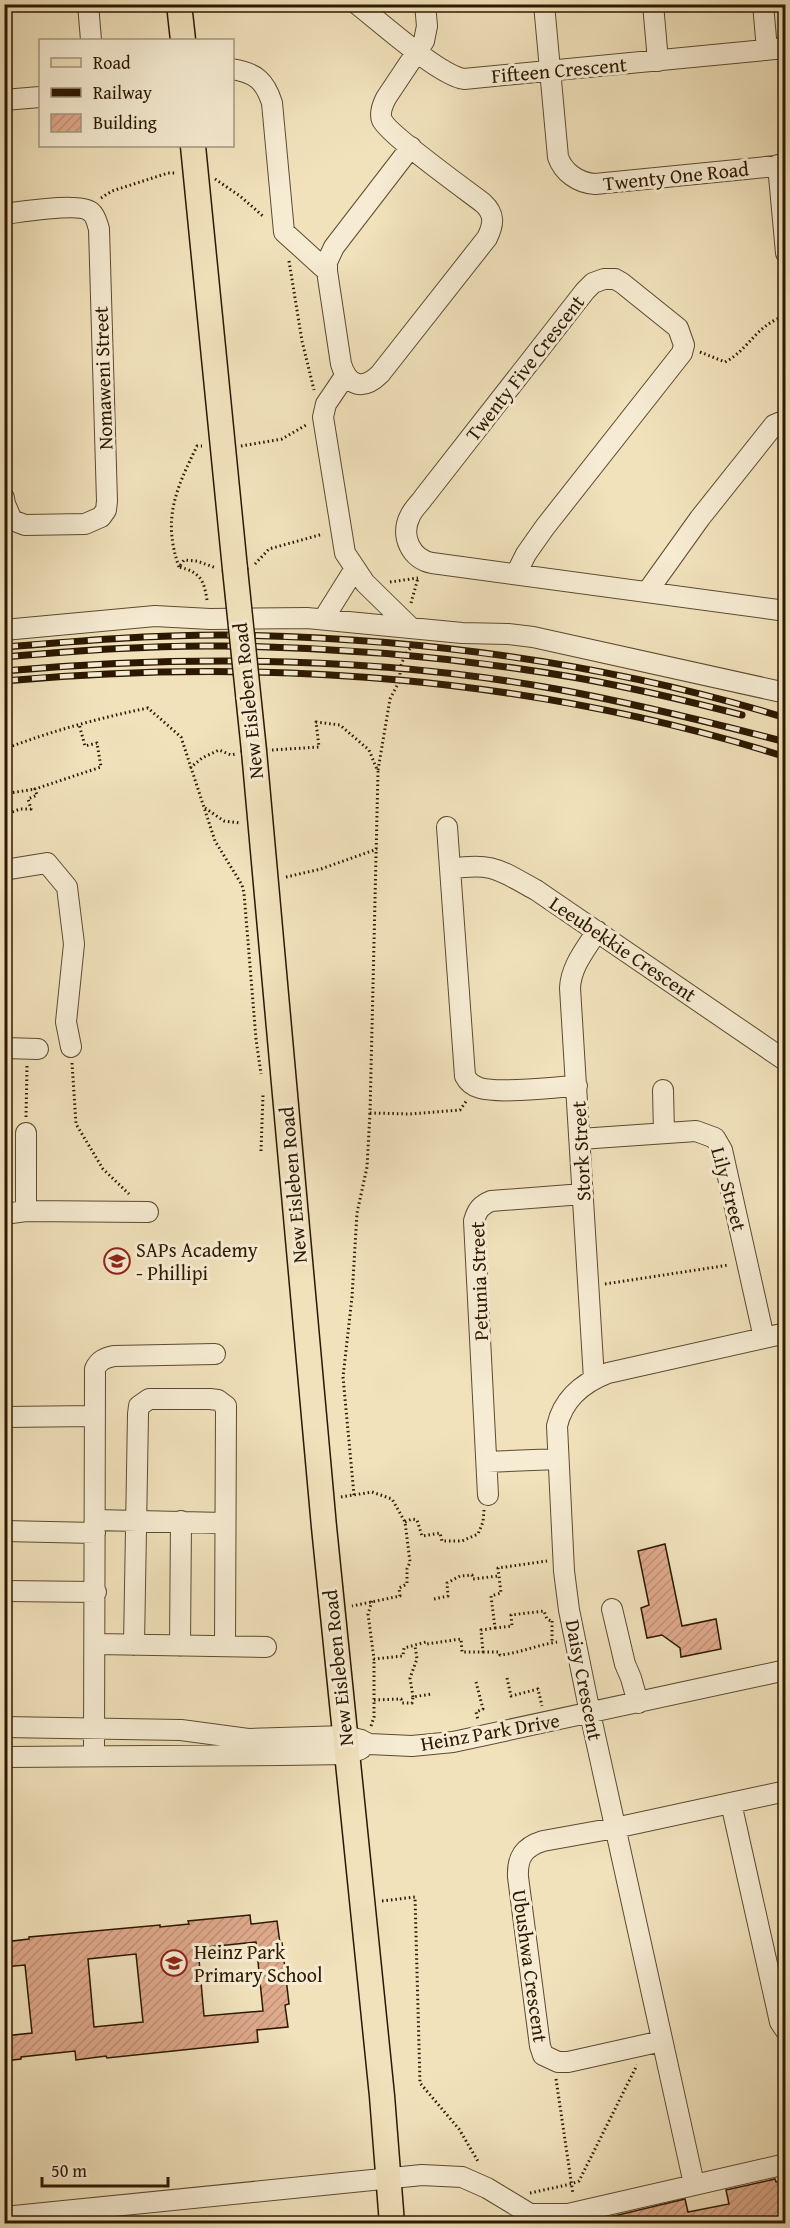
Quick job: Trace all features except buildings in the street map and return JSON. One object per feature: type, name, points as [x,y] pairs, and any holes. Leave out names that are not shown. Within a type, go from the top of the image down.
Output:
[{"type":"main road","points":[[179,4],[183,39]]},
{"type":"main road","name":"New Eisleben Road","points":[[193,147],[254,751],[321,1500],[332,1608],[355,1743],[392,2223]]},
{"type":"street","points":[[88,4],[91,39]]},
{"type":"street","name":"Fifteen Crescent","points":[[357,4],[451,76],[464,79],[776,49]]},
{"type":"street","points":[[411,147],[334,246],[327,262],[345,376],[358,384],[366,384],[380,374],[487,238],[494,222],[488,208],[483,203],[411,147],[382,120],[381,113],[386,98],[426,36],[425,4]]},
{"type":"street","name":"Twenty One Road","points":[[544,4],[560,164],[564,169],[585,183],[595,184],[782,165]]},
{"type":"street","points":[[653,4],[658,61]]},
{"type":"street","points":[[763,4],[776,49]]},
{"type":"street","points":[[234,70],[257,77],[267,89],[272,104],[284,232],[327,271]]},
{"type":"street","points":[[4,100],[39,97]]},
{"type":"street","points":[[782,165],[786,253]]},
{"type":"street","points":[[4,214],[81,207],[93,213]]},
{"type":"street","name":"Nomaweni Street","points":[[4,498],[12,520],[25,525],[85,524],[95,521],[106,510],[99,229],[93,213]]},
{"type":"street","name":"Twenty Five Crescent","points":[[684,345],[678,328],[622,283],[615,279],[593,283],[410,516],[407,525],[409,547],[421,561],[432,563],[784,608]]},
{"type":"street","points":[[516,574],[526,554],[545,527],[678,361],[684,345]]},
{"type":"street","points":[[345,376],[326,404],[323,417],[345,553],[354,570],[376,595],[411,628]]},
{"type":"street","points":[[647,592],[700,518],[774,425],[786,420]]},
{"type":"street","points":[[324,618],[354,570]]},
{"type":"street","points":[[4,630],[155,616],[210,619],[324,618],[462,633],[533,637],[786,693]]},
{"type":"street","points":[[447,827],[463,1070],[468,1082],[491,1090],[577,1086]]},
{"type":"street","points":[[4,870],[47,863],[67,887],[74,944],[66,1022],[71,1047]]},
{"type":"street","name":"Leeubekkie Crescent","points":[[450,868],[475,865],[493,867],[536,890],[786,1061]]},
{"type":"street","name":"Stork Street","points":[[594,1378],[570,979],[575,966],[597,931]]},
{"type":"street","points":[[4,1048],[33,1049]]},
{"type":"street","points":[[663,1090],[664,1133]]},
{"type":"street","name":"Lily Street","points":[[580,1139],[696,1131],[707,1133],[720,1144],[764,1338]]},
{"type":"street","points":[[26,1133],[26,1211]]},
{"type":"street","name":"Petunia Street","points":[[488,1495],[474,1221],[476,1212],[490,1200],[583,1194]]},
{"type":"street","points":[[4,1214],[26,1211],[148,1212]]},
{"type":"street","name":"Daisy Crescent","points":[[694,2184],[575,1639],[567,1594],[557,1426],[563,1408],[582,1386],[594,1378],[786,1334]]},
{"type":"street","points":[[94,1756],[95,1369],[104,1358],[114,1356],[215,1354]]},
{"type":"street","points":[[135,1645],[139,1406],[149,1399],[210,1399],[223,1403],[227,1413],[224,1523],[225,1646]]},
{"type":"street","points":[[4,1417],[94,1416]]},
{"type":"street","points":[[487,1462],[558,1459]]},
{"type":"street","points":[[4,1531],[95,1527],[136,1521],[224,1523]]},
{"type":"street","points":[[180,1646],[181,1521]]},
{"type":"street","points":[[4,1591],[96,1592]]},
{"type":"street","points":[[612,1608],[625,1664],[638,1703]]},
{"type":"street","points":[[96,1644],[266,1647]]},
{"type":"street","name":"Heinz Park Drive","points":[[220,1745],[248,1739],[429,1746],[786,1670]]},
{"type":"street","points":[[4,1727],[181,1730],[220,1745]]},
{"type":"street","points":[[4,1757],[94,1756],[220,1745]]},
{"type":"street","points":[[615,1828],[786,1791]]},
{"type":"street","points":[[731,1803],[780,2022],[786,2031]]},
{"type":"street","name":"Ubushwa Crescent","points":[[615,1828],[543,1841],[524,1851],[519,1859],[518,1877],[540,2046],[543,2055],[558,2062],[568,2062],[662,2041]]},
{"type":"street","points":[[4,2217],[422,2175],[462,2177],[481,2185],[530,2214],[575,2216],[694,2184],[786,2164]]},
{"type":"path","points":[[93,213],[101,198],[112,191],[168,173],[195,172],[220,180],[284,232],[307,363],[323,417],[282,439],[255,445],[197,446],[172,505],[172,547],[179,567]]},
{"type":"path","points":[[684,345],[725,362],[741,352],[772,320],[786,316]]},
{"type":"path","points":[[179,567],[184,560],[197,561],[215,568],[235,569],[255,564],[269,549],[320,533],[342,539]]},
{"type":"path","points":[[354,1495],[343,1377],[352,1297],[357,1213],[367,1167],[378,772],[390,699],[400,680],[400,668],[405,655],[412,645],[410,605],[418,578],[432,563]]},
{"type":"path","points":[[179,567],[192,570],[204,584],[210,619]]},
{"type":"path","points":[[4,749],[79,724],[148,708],[181,737],[215,841],[242,885],[244,893],[256,1039],[262,1078]]},
{"type":"path","points":[[190,768],[202,758],[219,750],[231,754],[319,747],[316,722],[340,726],[369,750],[378,772]]},
{"type":"path","points":[[4,794],[35,789],[101,766],[97,743],[85,746],[79,724]]},
{"type":"path","points":[[4,814],[20,809],[31,809],[28,799],[37,795],[35,789]]},
{"type":"path","points":[[204,807],[224,821],[260,826]]},
{"type":"path","points":[[285,867],[286,878],[377,849]]},
{"type":"path","points":[[71,1047],[76,1124],[103,1169],[148,1212]]},
{"type":"path","points":[[26,1133],[33,1049]]},
{"type":"path","points":[[369,1113],[410,1114],[460,1110],[475,1086]]},
{"type":"path","points":[[261,1151],[263,1088]]},
{"type":"path","points":[[588,1287],[747,1262]]},
{"type":"path","points":[[321,1500],[372,1492],[392,1499],[405,1522],[410,1562],[407,1569],[407,1584],[399,1588],[400,1596],[354,1606],[332,1608]]},
{"type":"path","points":[[405,1522],[412,1519],[417,1521],[422,1536],[441,1533],[442,1541],[462,1541],[478,1534],[483,1522],[484,1506],[488,1495]]},
{"type":"path","points":[[495,1628],[491,1596],[501,1593],[498,1568],[564,1558]]},
{"type":"path","points":[[434,1599],[448,1596],[447,1583],[460,1576],[472,1575],[473,1580],[498,1576]]},
{"type":"path","points":[[355,1743],[372,1725],[374,1659],[368,1614],[372,1601]]},
{"type":"path","points":[[483,1652],[481,1630],[512,1626],[511,1615],[544,1611],[547,1619],[551,1621]]},
{"type":"path","points":[[374,1659],[404,1656],[404,1648],[426,1642],[427,1644],[461,1639],[462,1652],[499,1652],[500,1655],[511,1654],[537,1645],[575,1639]]},
{"type":"path","points":[[374,1700],[401,1699],[402,1703],[412,1703],[410,1678],[417,1659],[415,1646]]},
{"type":"path","points":[[507,1677],[510,1696],[538,1689],[547,1722]]},
{"type":"path","points":[[476,1682],[483,1709],[476,1712],[484,1736]]},
{"type":"path","points":[[413,1697],[431,1694]]},
{"type":"path","points":[[382,1901],[415,1897],[420,2083],[459,2129],[477,2162],[487,2168]]},
{"type":"path","points":[[526,2194],[579,2181],[640,2058]]},
{"type":"path","points":[[558,2062],[556,2074],[575,2216]]},
{"type":"railway","points":[[4,647],[195,635],[293,637],[436,647],[507,656],[648,682],[717,698],[786,718]]},
{"type":"railway","points":[[4,657],[167,646],[356,651],[445,659],[578,678],[742,715]]},
{"type":"railway","points":[[4,671],[142,662],[212,661],[281,662],[419,670],[488,678],[585,694],[786,742]]},
{"type":"railway","points":[[4,681],[102,674],[201,672],[300,673],[399,680],[497,691],[594,708],[691,730],[786,757]]},
{"type":"place","name":"SAPs Academy - Phillipi","points":[[117,1261]]},
{"type":"place","name":"Heinz Park Primary School","points":[[174,1963]]}]
